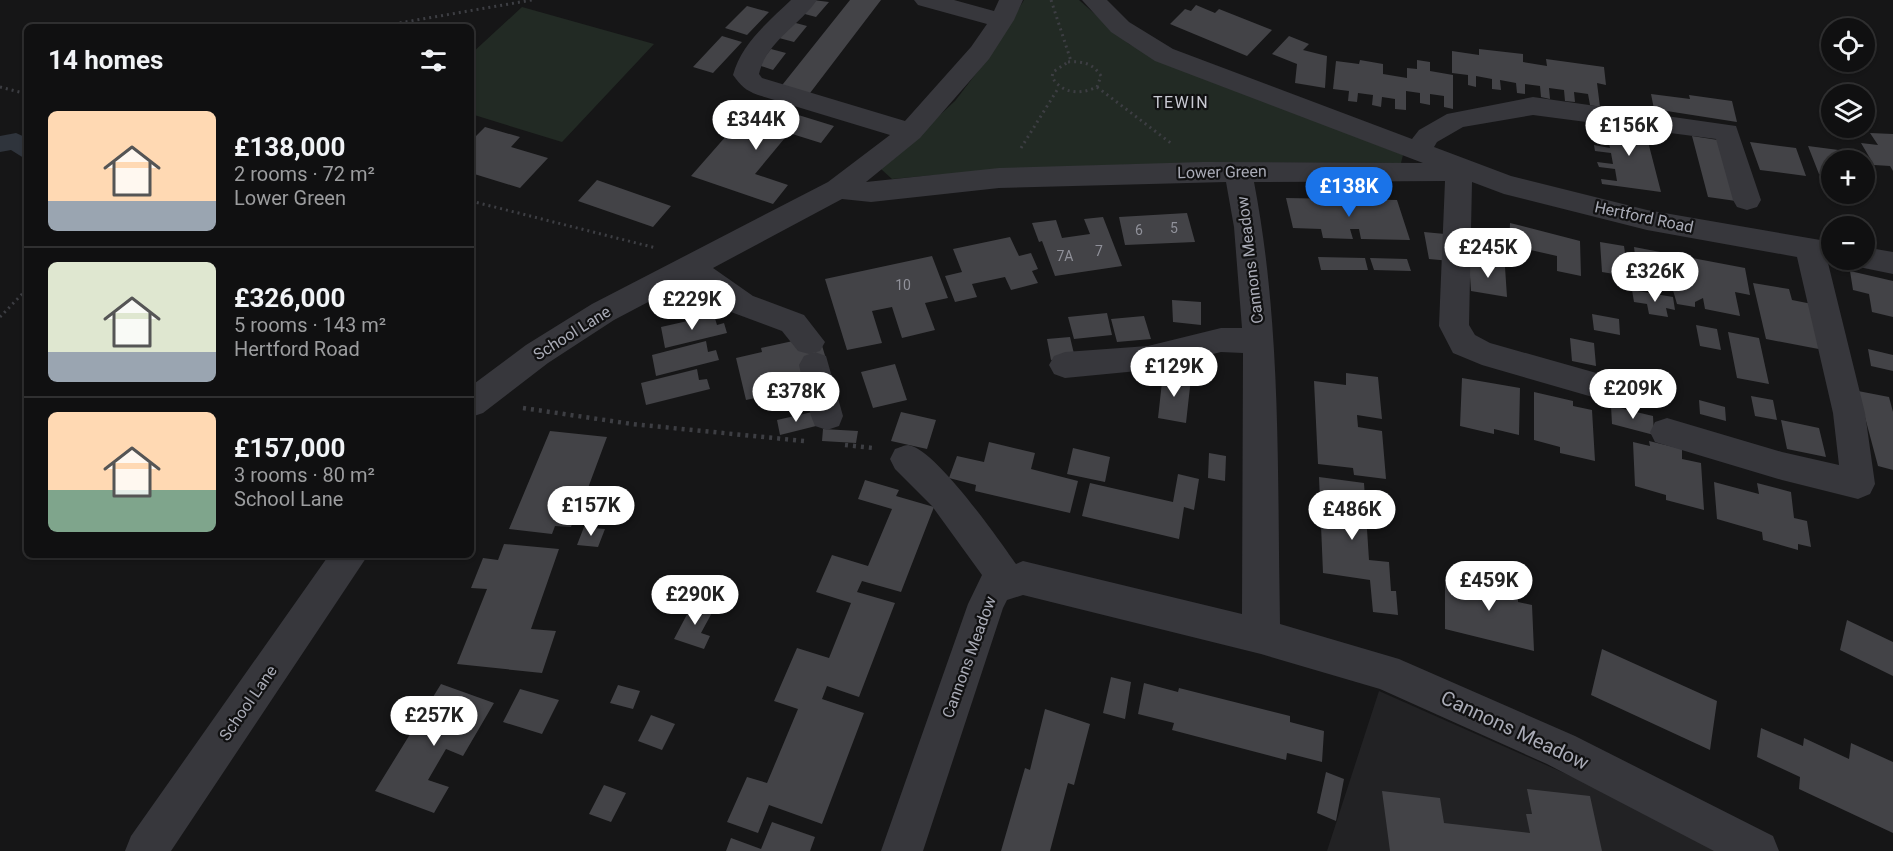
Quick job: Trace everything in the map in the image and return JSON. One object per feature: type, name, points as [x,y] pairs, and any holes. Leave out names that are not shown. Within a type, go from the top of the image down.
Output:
[{"type":"street","points":[[805,0],[753,54],[746,67],[746,75],[753,84],[911,132]]},
{"type":"street","points":[[838,189],[911,132],[980,53],[1007,10],[926,0]]},
{"type":"street","points":[[1094,0],[1120,27],[1164,55],[1459,168],[1454,326],[1464,344],[1482,354],[1596,385]]},
{"type":"street","points":[[1418,151],[1428,136],[1456,120],[1533,106],[1727,132],[1747,200]]},
{"type":"street","name":"Lower Green","points":[[838,189],[871,192],[999,178],[1203,172],[1438,173],[1459,168]]},
{"type":"street","name":"Hertford Road","points":[[1459,168],[1504,184],[1567,201],[1647,219],[1821,251]]},
{"type":"street","name":"Cannons Meadow","points":[[1238,172],[1248,227],[1259,341],[1261,636]]},
{"type":"street","name":"School Lane","points":[[474,400],[537,354],[603,312],[838,189]]},
{"type":"street","points":[[1875,260],[1893,263]]},
{"type":"street","points":[[694,263],[742,304],[793,323],[812,353],[826,416]]},
{"type":"street","points":[[1667,432],[1782,466],[1858,484],[1849,413],[1824,270]]},
{"type":"street","points":[[1065,365],[1148,358],[1221,340],[1259,341]]},
{"type":"street","points":[[907,459],[944,495],[1008,581]]},
{"type":"street","name":"School Lane","points":[[146,851],[348,558]]},
{"type":"street","name":"Cannons Meadow","points":[[902,851],[986,604],[995,587],[1023,578],[1261,636],[1385,672],[1561,750],[1758,851]]},
{"type":"path","points":[[393,24],[532,0]]},
{"type":"path","points":[[1051,0],[1071,61]]},
{"type":"path","points":[[1071,61],[1081,62],[1096,68],[1101,76],[1097,87],[1077,93],[1059,87],[1052,77],[1053,72],[1060,64],[1071,61]]},
{"type":"path","points":[[0,87],[24,93]]},
{"type":"path","points":[[999,178],[1059,87]]},
{"type":"path","points":[[1097,87],[1191,159],[1203,172]]},
{"type":"path","points":[[474,202],[694,263]]},
{"type":"path","points":[[0,317],[24,293]]},
{"type":"path","points":[[474,401],[632,424],[808,442]]},
{"type":"path","points":[[844,445],[879,449],[907,459]]},
{"type":"shaded area","points":[[1024,0],[1079,0],[1129,44],[1163,61],[1403,155],[1401,163],[1210,163],[1083,166],[892,179],[881,169],[955,101],[988,58]]},
{"type":"shaded area","points":[[522,7],[654,44],[562,142],[474,115],[474,51]]},
{"type":"shaded area","points":[[16,133],[24,137],[24,158],[11,150],[0,152],[0,136]]},
{"type":"shaded area","points":[[1379,691],[1625,800],[1727,851],[1327,851]]},
{"type":"building","points":[[813,0],[829,2],[816,17],[801,13]]},
{"type":"building","points":[[850,0],[881,0],[807,97],[779,89]]},
{"type":"building","points":[[1196,5],[1215,13],[1219,9],[1272,30],[1247,56],[1170,24],[1185,9],[1191,11]]},
{"type":"building","points":[[747,6],[769,12],[747,35],[725,28]]},
{"type":"building","points":[[792,22],[807,26],[794,42],[779,38]]},
{"type":"building","points":[[722,36],[742,42],[713,73],[693,67]]},
{"type":"building","points":[[1289,36],[1309,44],[1303,50],[1327,56],[1325,88],[1295,83],[1297,64],[1272,54]]},
{"type":"building","points":[[771,49],[786,53],[773,70],[758,65]]},
{"type":"building","points":[[1479,49],[1523,54],[1523,62],[1547,66],[1546,59],[1604,67],[1606,85],[1597,83],[1600,107],[1590,105],[1588,94],[1574,92],[1575,102],[1565,101],[1564,90],[1549,88],[1550,99],[1541,97],[1540,86],[1525,84],[1525,94],[1517,93],[1516,83],[1500,80],[1501,90],[1492,89],[1492,79],[1476,76],[1476,87],[1468,85],[1468,75],[1452,73],[1452,51],[1479,55]]},
{"type":"building","points":[[1360,60],[1383,64],[1383,74],[1407,78],[1407,68],[1417,69],[1417,60],[1430,62],[1430,71],[1453,75],[1453,109],[1444,107],[1444,96],[1430,94],[1430,105],[1420,103],[1420,93],[1406,91],[1406,110],[1395,109],[1395,99],[1382,97],[1381,107],[1372,105],[1373,95],[1358,93],[1357,102],[1348,101],[1349,91],[1333,89],[1336,61],[1359,64]]},
{"type":"building","points":[[1651,94],[1690,99],[1689,95],[1732,101],[1737,122],[1654,109]]},
{"type":"building","points":[[756,102],[834,126],[821,143],[789,133],[755,174],[788,185],[773,204],[691,176]]},
{"type":"building","points":[[1604,121],[1644,126],[1661,192],[1602,184],[1601,179],[1617,181],[1615,169],[1599,167],[1597,162],[1613,164],[1611,153],[1595,151],[1594,145],[1610,148],[1607,137],[1592,134],[1591,130],[1607,132]]},
{"type":"building","points":[[485,127],[520,137],[511,147],[548,158],[520,188],[474,174],[474,135],[476,136]]},
{"type":"building","points":[[1875,133],[1893,134],[1893,171],[1890,166],[1875,165],[1875,150],[1865,150],[1861,143],[1878,145],[1873,138]]},
{"type":"building","points":[[1692,136],[1718,140],[1736,201],[1708,197]]},
{"type":"building","points":[[1750,142],[1796,148],[1806,176],[1760,170]]},
{"type":"building","points":[[1808,146],[1839,150],[1821,150],[1821,174]]},
{"type":"building","points":[[597,180],[671,206],[653,227],[578,201]]},
{"type":"building","points":[[1286,198],[1397,200],[1410,240],[1361,239],[1359,229],[1350,229],[1353,239],[1323,238],[1321,229],[1293,228]]},
{"type":"building","points":[[1187,213],[1195,242],[1125,245],[1119,217]]},
{"type":"building","points":[[1103,217],[1122,266],[1055,276],[1042,241],[1039,242],[1032,223],[1056,220],[1062,238],[1090,234],[1084,219]]},
{"type":"building","points":[[1510,223],[1580,241],[1581,276],[1557,271],[1557,256],[1509,245]]},
{"type":"building","points":[[1424,232],[1445,234],[1451,261],[1429,259]]},
{"type":"building","points":[[1010,237],[1019,256],[1031,253],[1038,269],[1032,271],[1038,283],[1011,290],[1005,277],[972,284],[977,297],[955,302],[945,276],[962,272],[953,249]]},
{"type":"building","points":[[1600,242],[1624,246],[1625,253],[1635,255],[1634,247],[1745,268],[1750,295],[1735,292],[1740,316],[1705,309],[1703,298],[1695,302],[1695,307],[1677,304],[1670,280],[1651,276],[1653,287],[1620,281],[1620,275],[1602,272]]},
{"type":"building","points":[[932,256],[948,298],[925,303],[935,330],[902,338],[892,307],[872,311],[882,343],[847,350],[825,279]]},
{"type":"building","points":[[1318,257],[1365,258],[1368,270],[1321,270]]},
{"type":"building","points":[[1370,258],[1407,259],[1411,271],[1374,270]]},
{"type":"building","points":[[1469,261],[1505,267],[1507,297],[1471,291]]},
{"type":"building","points":[[1850,271],[1893,281],[1893,317],[1872,312],[1869,294],[1853,290]]},
{"type":"building","points":[[1753,283],[1789,289],[1792,300],[1817,305],[1829,351],[1766,339]]},
{"type":"building","points":[[1632,290],[1673,297],[1675,310],[1666,308],[1668,317],[1649,314],[1647,304],[1634,302]]},
{"type":"building","points":[[1172,300],[1201,302],[1201,325],[1173,322]]},
{"type":"building","points":[[1107,313],[1112,335],[1074,339],[1068,317]]},
{"type":"building","points":[[1592,314],[1619,319],[1620,335],[1594,330]]},
{"type":"building","points":[[714,315],[717,325],[724,323],[727,333],[665,348],[661,327]]},
{"type":"building","points":[[1144,316],[1151,339],[1117,342],[1111,319]]},
{"type":"building","points":[[1696,325],[1717,329],[1721,350],[1700,346]]},
{"type":"building","points":[[1728,332],[1759,338],[1769,384],[1737,378]]},
{"type":"building","points":[[1070,337],[1075,358],[1051,360],[1047,339]]},
{"type":"building","points":[[1570,338],[1594,343],[1596,366],[1572,361]]},
{"type":"building","points":[[820,339],[827,362],[790,376],[794,389],[746,400],[736,358],[762,352],[761,348],[793,341]]},
{"type":"building","points":[[706,341],[708,352],[716,350],[719,360],[656,376],[652,355]]},
{"type":"building","points":[[1868,349],[1893,355],[1893,371],[1871,366]]},
{"type":"building","points":[[895,364],[907,400],[873,408],[861,372]]},
{"type":"building","points":[[697,369],[699,380],[707,379],[710,389],[646,405],[641,383]]},
{"type":"building","points":[[1163,373],[1191,378],[1186,423],[1158,418]]},
{"type":"building","points":[[1346,373],[1378,377],[1382,419],[1357,415],[1358,427],[1382,431],[1386,479],[1354,475],[1353,468],[1318,464],[1314,381],[1346,385]]},
{"type":"building","points":[[1462,378],[1520,388],[1519,435],[1494,429],[1494,434],[1460,426]]},
{"type":"building","points":[[1858,391],[1889,397],[1893,412],[1893,470],[1878,466]]},
{"type":"building","points":[[1534,392],[1573,401],[1573,406],[1592,410],[1595,461],[1560,453],[1560,447],[1534,440]]},
{"type":"building","points":[[1751,396],[1773,400],[1777,420],[1755,416]]},
{"type":"building","points":[[1699,400],[1725,407],[1726,421],[1700,414]]},
{"type":"building","points":[[1611,406],[1653,416],[1654,435],[1612,424]]},
{"type":"building","points":[[812,412],[816,426],[780,435],[777,420]]},
{"type":"building","points":[[901,412],[936,420],[927,449],[891,441]]},
{"type":"building","points":[[1781,420],[1819,428],[1826,457],[1787,449]]},
{"type":"building","points":[[823,429],[858,431],[856,443],[822,441]]},
{"type":"building","points":[[550,431],[607,437],[585,496],[567,494],[561,511],[576,513],[571,527],[555,526],[552,534],[509,529]]},
{"type":"building","points":[[1649,441],[1682,449],[1682,459],[1701,463],[1704,510],[1666,500],[1666,495],[1635,486],[1633,442],[1650,446]]},
{"type":"building","points":[[989,442],[1035,453],[1031,469],[1078,481],[1070,513],[975,491],[976,485],[949,478],[957,456],[984,462]]},
{"type":"building","points":[[1073,448],[1110,457],[1105,482],[1067,474]]},
{"type":"building","points":[[1209,453],[1226,456],[1225,481],[1208,478]]},
{"type":"building","points":[[1178,474],[1199,479],[1194,510],[1184,507],[1179,539],[1082,516],[1090,483],[1173,502]]},
{"type":"building","points":[[1319,477],[1364,483],[1369,560],[1389,562],[1391,591],[1396,591],[1398,615],[1373,612],[1370,580],[1323,573]]},
{"type":"building","points":[[865,480],[899,490],[896,496],[934,507],[901,592],[862,581],[857,592],[895,603],[859,697],[827,686],[822,699],[864,713],[822,824],[769,805],[758,833],[727,822],[747,777],[767,783],[798,709],[774,701],[797,648],[829,658],[851,603],[816,592],[832,555],[868,566],[892,509],[858,499]]},
{"type":"building","points":[[1714,482],[1759,494],[1757,483],[1791,492],[1794,518],[1807,521],[1811,547],[1798,544],[1798,550],[1763,540],[1762,532],[1717,519]]},
{"type":"building","points":[[584,527],[605,529],[598,547],[577,545]]},
{"type":"building","points":[[504,544],[559,549],[531,629],[556,631],[542,673],[457,664],[487,589],[471,588],[483,558],[498,560]]},
{"type":"building","points":[[1463,572],[1518,585],[1518,602],[1532,605],[1534,651],[1445,629],[1445,584],[1462,588]]},
{"type":"building","points":[[693,603],[714,609],[701,633],[710,636],[704,649],[674,639]]},
{"type":"building","points":[[1847,620],[1893,642],[1893,676],[1840,650]]},
{"type":"building","points":[[1602,649],[1717,701],[1710,750],[1591,695]]},
{"type":"building","points":[[1111,677],[1131,682],[1125,719],[1103,713]]},
{"type":"building","points":[[1144,683],[1178,692],[1179,688],[1290,716],[1290,722],[1324,731],[1322,762],[1287,753],[1286,760],[1172,730],[1174,723],[1138,714]]},
{"type":"building","points":[[441,684],[494,703],[463,756],[446,749],[428,780],[449,787],[434,813],[375,791]]},
{"type":"building","points":[[618,685],[640,691],[633,709],[610,703]]},
{"type":"building","points":[[520,689],[559,700],[542,734],[503,722]]},
{"type":"building","points":[[1045,709],[1090,724],[1074,785],[1068,783],[1050,851],[1001,851],[1025,768],[1030,770]]},
{"type":"building","points":[[651,715],[675,724],[662,750],[638,741]]},
{"type":"building","points":[[1761,728],[1803,746],[1804,738],[1849,759],[1851,743],[1893,762],[1893,833],[1799,789],[1800,777],[1757,757]]},
{"type":"building","points":[[1326,772],[1344,779],[1336,821],[1317,813]]},
{"type":"building","points":[[604,785],[626,793],[611,822],[589,814]]},
{"type":"building","points":[[1527,789],[1590,796],[1602,851],[1390,851],[1382,791],[1440,798],[1444,823],[1530,833],[1526,814],[1532,814]]},
{"type":"building","points":[[772,822],[815,837],[810,851],[726,851],[731,838],[761,849]]},
{"type":"district","name":"TEWIN","points":[[1181,102]]}]
